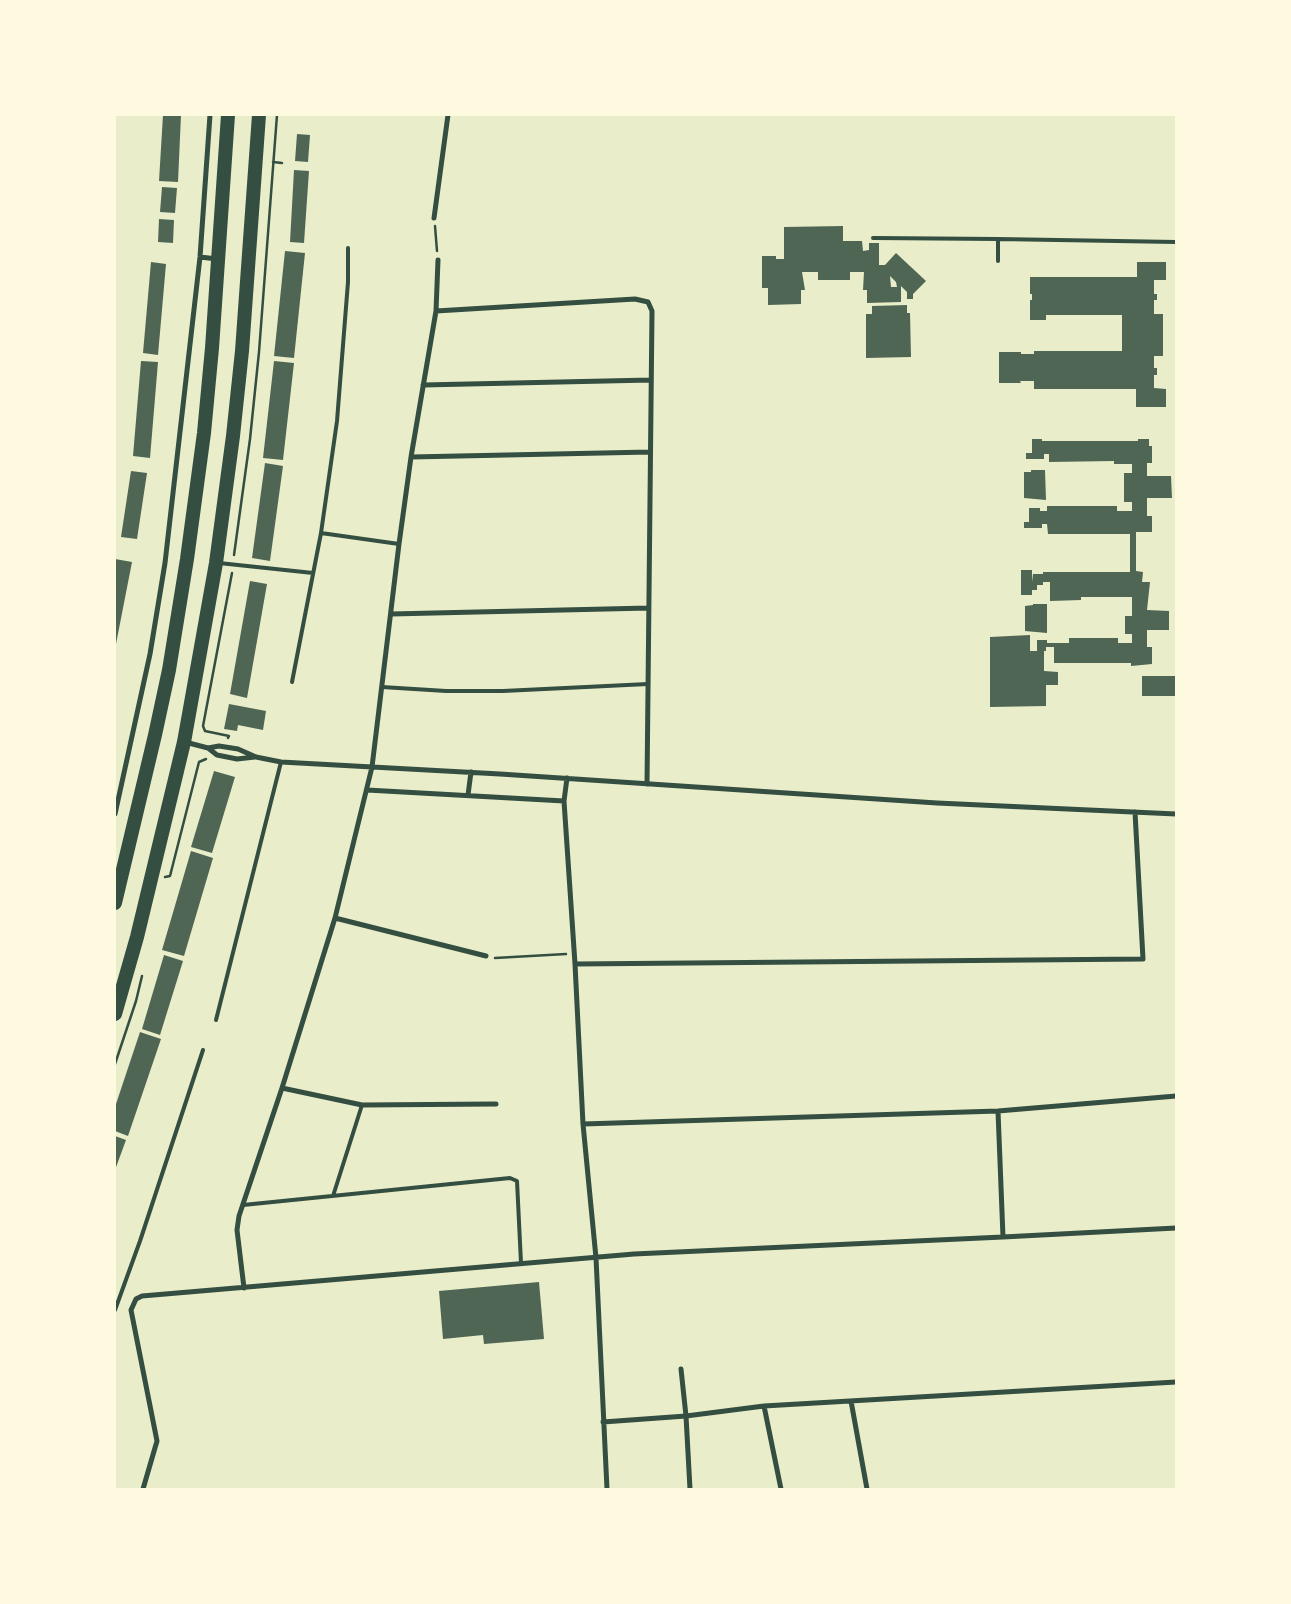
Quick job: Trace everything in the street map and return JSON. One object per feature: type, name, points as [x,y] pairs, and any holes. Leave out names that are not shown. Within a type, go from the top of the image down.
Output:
[{"type":"highway","points":[[115,903],[169,670],[187,559],[204,433],[219,259],[228,115]]},
{"type":"highway","points":[[115,1014],[144,910],[184,742],[216,563],[242,350],[259,115]]},
{"type":"street","points":[[115,814],[150,654],[165,563],[200,257],[210,115]]},
{"type":"street","points":[[434,218],[448,115]]},
{"type":"street","points":[[200,257],[219,259]]},
{"type":"street","points":[[244,1288],[237,1230],[243,1205],[335,918],[372,767],[399,544],[436,311],[438,260]]},
{"type":"street","points":[[436,311],[635,299],[648,302],[652,311],[647,784]]},
{"type":"street","points":[[424,385],[651,380]]},
{"type":"street","points":[[412,457],[650,452]]},
{"type":"street","points":[[391,614],[649,608]]},
{"type":"street","points":[[184,742],[208,748],[217,755],[237,759],[256,757]]},
{"type":"street","points":[[208,748],[219,746],[238,749],[256,757],[281,762],[471,772],[937,803],[1176,814]]},
{"type":"street","points":[[468,795],[471,772]]},
{"type":"street","points":[[567,778],[564,800],[583,1124],[596,1258],[607,1489]]},
{"type":"street","points":[[367,790],[564,800]]},
{"type":"street","points":[[575,964],[1143,959],[1135,812]]},
{"type":"street","points":[[335,918],[486,956]]},
{"type":"street","points":[[282,1088],[362,1105],[496,1104]]},
{"type":"street","points":[[583,1124],[998,1110],[1176,1096]]},
{"type":"street","points":[[998,1110],[1003,1237]]},
{"type":"street","points":[[142,1489],[157,1441],[131,1310],[136,1299],[142,1296],[634,1254],[1176,1228]]},
{"type":"street","points":[[681,1369],[690,1489]]},
{"type":"street","points":[[603,1422],[686,1416],[764,1406],[1176,1382]]},
{"type":"street","points":[[851,1401],[867,1489]]},
{"type":"street","points":[[764,1406],[781,1489]]},
{"type":"lane","points":[[874,238],[1176,242]]},
{"type":"lane","points":[[998,240],[998,261]]},
{"type":"lane","points":[[292,682],[321,533],[337,421],[348,282],[348,248]]},
{"type":"lane","points":[[321,533],[399,544]]},
{"type":"lane","points":[[216,563],[313,573]]},
{"type":"lane","points":[[382,687],[446,692],[648,684]]},
{"type":"lane","points":[[216,1020],[281,762]]},
{"type":"lane","points":[[115,1310],[140,1241],[203,1050]]},
{"type":"lane","points":[[333,1196],[362,1105]]},
{"type":"lane","points":[[243,1205],[510,1178],[517,1181],[521,1263]]},
{"type":"path","points":[[267,242],[278,115]]},
{"type":"path","points":[[273,162],[282,163]]},
{"type":"path","points":[[434,218],[438,260]]},
{"type":"path","points":[[203,726],[205,732],[228,736]]},
{"type":"path","points":[[193,764],[205,759],[214,760]]},
{"type":"path","points":[[165,877],[170,876],[198,762]]},
{"type":"path","points":[[486,956],[497,958],[574,954]]},
{"type":"building","points":[[163,115],[181,115],[178,182],[159,181]]},
{"type":"building","points":[[297,134],[310,135],[308,162],[295,161]]},
{"type":"building","points":[[294,170],[309,171],[304,243],[290,242]]},
{"type":"building","points":[[162,187],[177,188],[175,213],[160,212]]},
{"type":"building","points":[[159,219],[174,220],[173,243],[158,242]]},
{"type":"building","points":[[843,226],[843,241],[862,241],[863,251],[869,250],[869,243],[879,243],[879,265],[885,265],[896,253],[926,281],[913,294],[913,299],[907,299],[907,292],[901,286],[901,302],[867,303],[867,290],[863,290],[864,272],[850,272],[850,280],[818,280],[818,272],[802,272],[805,290],[801,290],[801,304],[768,305],[768,288],[762,288],[762,256],[776,256],[776,259],[784,259],[784,227]],"holes":[[[890,276],[896,282],[897,287],[891,287]]]},
{"type":"building","points":[[285,251],[305,253],[294,358],[274,356]]},
{"type":"building","points":[[151,262],[166,264],[158,355],[143,353]]},
{"type":"building","points":[[1137,262],[1166,262],[1166,280],[1154,280],[1154,294],[1157,294],[1157,300],[1154,300],[1154,314],[1163,314],[1163,356],[1154,356],[1154,368],[1157,368],[1157,375],[1154,375],[1154,388],[1166,389],[1166,407],[1136,407],[1136,389],[1034,389],[1034,381],[999,383],[999,352],[1034,354],[1034,351],[1122,351],[1122,315],[1046,315],[1046,320],[1030,320],[1030,300],[1032,300],[1032,294],[1030,294],[1030,277],[1137,277]]},
{"type":"building","points":[[907,305],[907,313],[910,313],[911,357],[866,358],[866,314],[872,314],[872,306]]},
{"type":"building","points":[[141,361],[158,362],[150,458],[133,456]]},
{"type":"building","points":[[274,361],[294,363],[283,460],[263,458]]},
{"type":"building","points":[[1032,439],[1042,439],[1042,441],[1138,441],[1138,439],[1149,439],[1149,446],[1152,446],[1152,463],[1147,463],[1147,476],[1171,476],[1172,498],[1147,498],[1147,516],[1152,516],[1152,532],[1136,532],[1136,571],[1143,572],[1142,582],[1150,582],[1147,610],[1169,611],[1169,630],[1147,630],[1147,647],[1152,647],[1152,664],[1131,666],[1131,663],[1054,663],[1054,647],[1046,647],[1046,651],[1044,651],[1044,671],[1058,672],[1058,685],[1046,685],[1046,706],[990,707],[990,637],[1030,635],[1030,651],[1037,651],[1037,640],[1047,640],[1047,643],[1069,643],[1069,638],[1118,638],[1118,643],[1132,643],[1132,634],[1125,634],[1125,616],[1132,616],[1132,597],[1081,597],[1081,600],[1050,601],[1050,582],[1043,582],[1043,585],[1037,585],[1037,590],[1032,590],[1032,595],[1021,595],[1021,570],[1032,570],[1032,582],[1033,574],[1043,574],[1043,572],[1130,572],[1130,534],[1048,534],[1047,524],[1042,524],[1042,528],[1024,528],[1024,522],[1029,522],[1029,508],[1040,508],[1040,511],[1047,511],[1047,506],[1117,506],[1117,511],[1132,511],[1132,502],[1124,502],[1124,473],[1132,473],[1132,464],[1114,464],[1114,461],[1049,462],[1049,454],[1044,454],[1044,459],[1026,459],[1026,453],[1032,453]]},
{"type":"building","points":[[265,463],[283,466],[270,561],[252,558]]},
{"type":"building","points":[[1031,470],[1045,470],[1046,500],[1024,498],[1024,472],[1031,472]]},
{"type":"building","points":[[131,471],[147,473],[137,539],[121,537]]},
{"type":"building","points":[[115,559],[132,562],[116,644],[115,644]]},
{"type":"building","points":[[250,581],[267,584],[247,698],[230,694]]},
{"type":"building","points":[[1047,604],[1047,633],[1025,631],[1025,606]]},
{"type":"building","points":[[1142,676],[1176,676],[1176,696],[1142,696]]},
{"type":"building","points":[[229,704],[266,711],[263,730],[238,725],[237,731],[224,729]]},
{"type":"building","points":[[214,771],[235,777],[212,853],[191,847]]},
{"type":"building","points":[[191,851],[213,858],[184,956],[162,950]]},
{"type":"building","points":[[164,955],[183,961],[160,1035],[142,1029]]},
{"type":"building","points":[[140,1032],[161,1039],[128,1136],[115,1131],[115,1107]]},
{"type":"building","points":[[115,1136],[126,1140],[115,1170]]},
{"type":"building","points":[[539,1282],[544,1339],[484,1344],[483,1335],[443,1339],[439,1291]]}]
